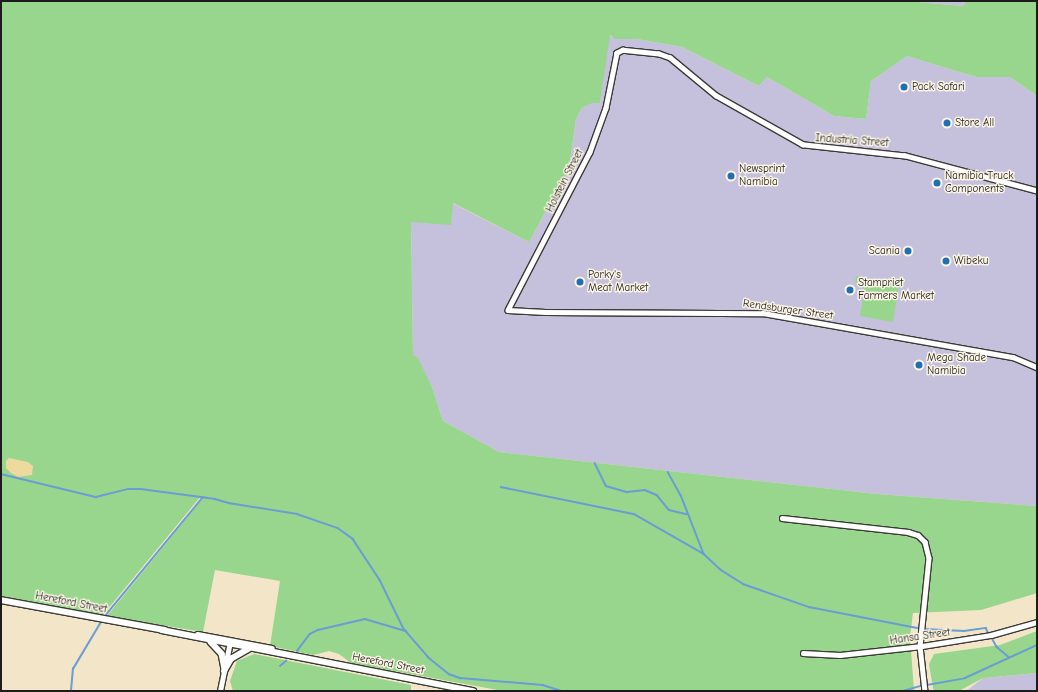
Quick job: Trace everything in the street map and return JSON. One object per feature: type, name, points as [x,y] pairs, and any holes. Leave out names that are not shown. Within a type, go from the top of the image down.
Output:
[{"type":"main road","name":"Hereford Street","points":[[1,600],[474,691]]},
{"type":"main road","name":"Hereford Street","points":[[162,630],[230,643],[252,649],[300,657]]},
{"type":"main road","points":[[208,640],[222,654],[225,670]]},
{"type":"main road","points":[[225,670],[235,655],[252,649]]},
{"type":"street","name":"Industria Street","points":[[617,53],[623,50],[646,52],[670,58],[716,96],[803,145],[901,155],[1037,190]]},
{"type":"street","name":"Holstein Street","points":[[508,310],[590,152],[606,108],[617,53]]},
{"type":"street","name":"Rendsburger Street","points":[[508,310],[545,312],[763,313],[1013,357],[1037,368]]},
{"type":"street","points":[[782,518],[908,532],[922,537],[928,546],[929,558],[920,646],[925,691]]},
{"type":"street","name":"Hansa Street","points":[[803,653],[840,655],[920,646],[991,635],[1037,622]]},
{"type":"street","points":[[220,691],[230,643]]},
{"type":"shaded area","points":[[906,1],[966,1],[963,6]]},
{"type":"shaded area","points":[[609,35],[614,39],[637,39],[682,47],[759,86],[767,77],[834,116],[866,119],[871,81],[907,56],[976,77],[1010,77],[1037,96],[1037,506],[877,494],[499,452],[443,421],[432,387],[413,355],[411,221],[451,224],[452,203],[529,242],[569,168],[576,119],[582,108],[593,103],[600,103]]},
{"type":"shaded area","points":[[1037,673],[1037,691],[966,691],[983,678]]},
{"type":"green space","points":[[1,1],[906,1],[963,6],[966,1],[1037,1],[1037,96],[1010,77],[976,77],[907,56],[871,81],[866,119],[834,116],[767,77],[759,86],[682,47],[637,39],[614,39],[610,35],[600,103],[593,103],[582,108],[576,119],[569,168],[529,242],[453,203],[451,225],[411,222],[413,355],[418,358],[432,387],[443,421],[499,452],[877,494],[1037,506],[1037,593],[981,610],[913,613],[910,637],[914,691],[503,691],[351,663],[339,654],[329,651],[313,655],[270,646],[280,581],[215,570],[203,632],[107,616],[204,497],[201,496],[102,616],[1,596]]},
{"type":"green space","points":[[856,276],[899,284],[893,322],[860,316],[865,285],[855,283]]},
{"type":"green space","points":[[1037,631],[1037,673],[983,678],[959,691],[934,691],[929,664],[934,654],[1000,645]]},
{"type":"green space","points":[[254,654],[411,685],[411,691],[233,691],[230,681],[237,661]]},
{"type":"sand","points":[[9,458],[28,462],[33,466],[32,475],[18,477],[11,473],[6,468],[6,461]]},
{"type":"waterway","points":[[595,463],[606,486],[627,492],[645,490],[657,495],[669,510],[687,514]]},
{"type":"waterway","points":[[668,472],[681,495],[704,554]]},
{"type":"waterway","points":[[1,474],[96,497],[128,489],[141,489],[215,499],[229,503],[297,514],[338,528],[353,539],[380,580],[404,629],[428,657],[449,674],[460,678],[543,685],[561,691]]},
{"type":"waterway","points":[[501,487],[634,514],[704,554],[721,570],[743,584],[809,607],[917,628]]},
{"type":"waterway","points":[[105,616],[203,497]]},
{"type":"waterway","points":[[297,651],[310,634],[318,630],[365,619],[406,631]]},
{"type":"waterway","points":[[71,691],[73,669],[101,622]]},
{"type":"waterway","points":[[924,629],[964,631],[986,628],[988,632]]},
{"type":"waterway","points":[[992,638],[997,647],[1009,657]]},
{"type":"waterway","points":[[927,685],[965,678],[1037,645]]},
{"type":"waterway","points":[[280,666],[286,661]]},
{"type":"waterway","points":[[903,691],[920,686]]},
{"type":"place","name":"Pack Safari","points":[[904,87]]},
{"type":"place","name":"Store All","points":[[947,123]]},
{"type":"place","name":"Newsprint Namibia","points":[[731,176]]},
{"type":"place","name":"Namibia Truck Components","points":[[937,183]]},
{"type":"place","name":"Scania","points":[[908,251]]},
{"type":"place","name":"Wibeku","points":[[946,261]]},
{"type":"place","name":"Porky's Meat Market","points":[[580,282]]},
{"type":"place","name":"Stampriet Farmers Market","points":[[850,290]]},
{"type":"place","name":"Mega Shade Namibia","points":[[919,365]]}]
